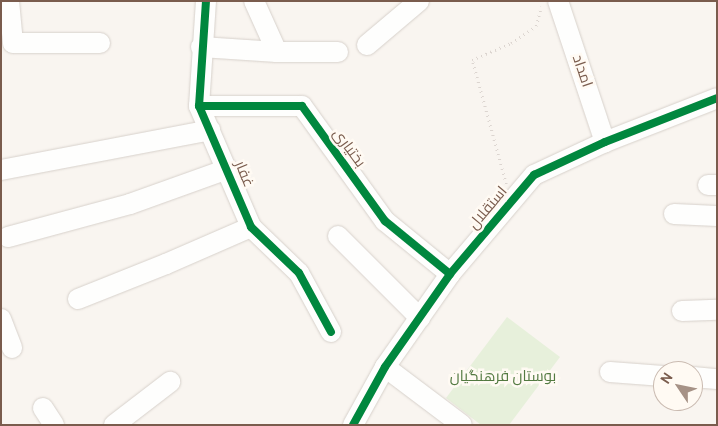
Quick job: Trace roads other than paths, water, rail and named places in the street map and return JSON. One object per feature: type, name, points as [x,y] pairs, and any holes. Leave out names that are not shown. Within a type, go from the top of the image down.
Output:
[{"type":"street","points":[[9,1],[13,42],[100,43]]},
{"type":"street","name":"غفار","points":[[206,1],[201,47],[199,106],[228,169],[251,226],[299,273],[331,332]]},
{"type":"street","points":[[254,1],[278,52]]},
{"type":"street","points":[[367,45],[419,1]]},
{"type":"street","name":"امداد","points":[[558,1],[605,142]]},
{"type":"street","points":[[201,47],[278,52],[338,52]]},
{"type":"street","name":"استقلال","points":[[353,425],[385,367],[450,274],[534,175],[605,142],[717,98]]},
{"type":"street","name":"بختیاری","points":[[199,106],[302,106],[385,221],[450,274]]},
{"type":"street","points":[[1,170],[210,130]]},
{"type":"street","points":[[8,237],[130,204],[228,169]]},
{"type":"street","points":[[674,214],[717,216]]},
{"type":"street","points":[[78,299],[166,264],[251,226]]},
{"type":"street","points":[[338,236],[420,318]]},
{"type":"street","points":[[682,311],[717,310]]},
{"type":"street","points":[[1,319],[12,348]]},
{"type":"street","points":[[385,367],[456,423]]},
{"type":"street","points":[[610,372],[653,375]]},
{"type":"street","points":[[703,378],[717,379]]},
{"type":"street","points":[[114,425],[170,382]]},
{"type":"park label","name":"بوستان فرهنگیان","points":[[503,377]]}]
